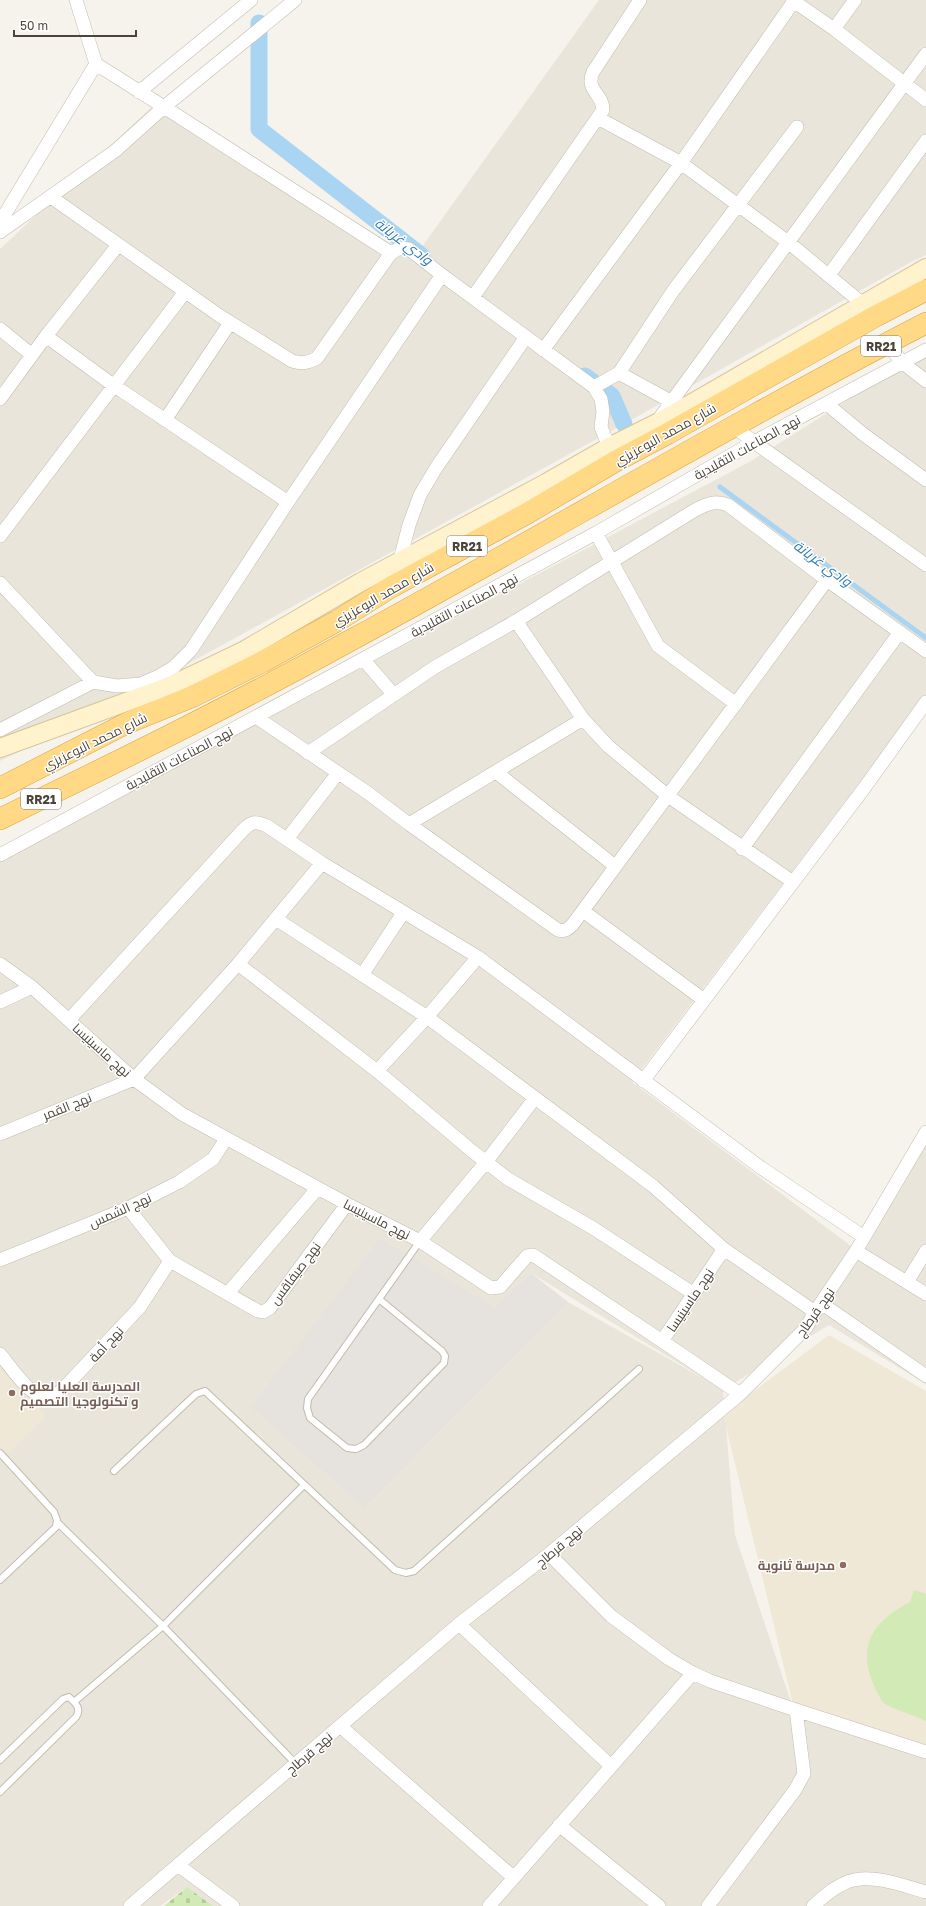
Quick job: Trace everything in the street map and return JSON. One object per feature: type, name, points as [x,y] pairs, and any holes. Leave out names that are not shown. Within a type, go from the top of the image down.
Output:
[{"type":"highway","name":"شارع محمد البوعزيزي","points":[[0,788],[127,723],[194,696],[255,666],[337,621],[393,586],[519,518],[616,461],[664,427],[926,290]]},
{"type":"highway","name":"شارع محمد البوعزيزي","points":[[0,819],[138,751],[351,640],[733,426],[926,323]]},
{"type":"main road","points":[[0,748],[170,686],[245,650],[398,562],[609,447],[664,427],[863,304],[926,268]]},
{"type":"street","points":[[76,0],[96,64],[391,253]]},
{"type":"street","points":[[139,92],[251,0]]},
{"type":"street","points":[[0,232],[51,198],[115,151],[164,107],[296,0]]},
{"type":"street","points":[[473,298],[603,110],[603,103],[591,86],[590,80],[592,72],[640,0]]},
{"type":"street","points":[[834,29],[855,0]]},
{"type":"street","points":[[544,350],[681,162],[793,1],[834,29],[926,100]]},
{"type":"street","points":[[664,427],[661,416],[926,54]]},
{"type":"street","points":[[0,222],[96,64]]},
{"type":"street","points":[[598,118],[681,162],[788,242],[863,304]]},
{"type":"street","points":[[594,388],[619,373],[672,291],[797,127]]},
{"type":"street","points":[[829,275],[926,141]]},
{"type":"street","points":[[51,198],[230,323],[292,362],[301,364],[317,358],[391,253],[400,248],[409,248],[442,275],[594,388],[601,399],[603,411],[601,427],[609,447]]},
{"type":"street","points":[[0,399],[46,336],[118,245]]},
{"type":"street","points":[[0,730],[93,682],[117,686],[141,684],[174,667],[190,650],[288,502],[442,275]]},
{"type":"street","points":[[0,536],[185,292]]},
{"type":"street","points":[[165,420],[230,323]]},
{"type":"street","points":[[0,329],[32,355]]},
{"type":"street","points":[[46,336],[113,385],[288,502]]},
{"type":"street","points":[[393,586],[398,562],[420,495],[436,468],[526,337]]},
{"type":"street","points":[[886,343],[903,363],[926,381]]},
{"type":"street","name":"نهج الصناعات التقليدية","points":[[0,855],[596,533],[754,442],[926,350]]},
{"type":"street","points":[[619,373],[672,402]]},
{"type":"street","points":[[827,404],[863,434],[926,480]]},
{"type":"street","points":[[733,426],[926,565]]},
{"type":"street","points":[[308,753],[436,667],[516,621],[695,510],[712,502],[722,502],[728,505],[827,580],[926,651]]},
{"type":"street","points":[[596,533],[613,561],[658,646],[736,704]]},
{"type":"street","points":[[256,717],[368,793],[558,930],[563,931],[568,929],[583,911],[827,580]]},
{"type":"street","points":[[0,583],[93,682]]},
{"type":"street","points":[[516,621],[583,719],[608,746],[668,796],[742,849],[793,882]]},
{"type":"street","points":[[742,849],[900,632]]},
{"type":"street","points":[[363,659],[394,695]]},
{"type":"street","points":[[643,1081],[865,787],[926,702]]},
{"type":"street","points":[[409,824],[583,719]]},
{"type":"street","points":[[496,772],[615,866]]},
{"type":"street","points":[[287,839],[338,773]]},
{"type":"street","points":[[69,1020],[250,823],[258,822],[267,826],[322,863],[478,957],[760,1167],[864,1237]]},
{"type":"street","points":[[134,1079],[238,964],[322,863]]},
{"type":"street","points":[[583,911],[704,1000]]},
{"type":"street","points":[[362,975],[403,912]]},
{"type":"street","points":[[276,919],[427,1017],[653,1186],[724,1248],[926,1376]]},
{"type":"street","points":[[377,1071],[427,1017],[478,957]]},
{"type":"street","name":"نهج ماسينيسا","points":[[0,964],[32,987],[134,1079],[182,1114],[226,1140],[317,1189],[420,1241],[491,1288],[500,1287],[527,1256],[533,1255],[662,1341],[724,1248]]},
{"type":"street","points":[[238,964],[377,1071],[508,1179],[593,1228],[694,1294]]},
{"type":"street","points":[[0,1002],[32,987]]},
{"type":"street","name":"نهج القمر","points":[[0,1134],[134,1079]]},
{"type":"street","points":[[420,1241],[486,1162],[535,1098]]},
{"type":"street","name":"نهج قرطاج","points":[[130,1906],[459,1624],[550,1554],[740,1394],[801,1334],[856,1251],[922,1146],[926,1132]]},
{"type":"street","name":"نهج الشمس","points":[[0,1260],[128,1208],[190,1176],[213,1159],[226,1140]]},
{"type":"street","points":[[228,1293],[317,1189]]},
{"type":"street","name":"نهج صيفاقس","points":[[128,1208],[170,1261],[258,1311],[263,1312],[270,1308],[347,1204]]},
{"type":"street","points":[[856,1251],[926,1294]]},
{"type":"street","points":[[907,1282],[926,1251]]},
{"type":"street","name":"نهج أمة","points":[[0,1354],[31,1392],[43,1397],[54,1396],[64,1388],[140,1307],[170,1261]]},
{"type":"street","points":[[662,1341],[740,1394]]},
{"type":"street","points":[[550,1554],[611,1616],[669,1659],[693,1673],[710,1681],[926,1752]]},
{"type":"street","points":[[459,1624],[612,1766]]},
{"type":"street","points":[[489,1906],[693,1673]]},
{"type":"street","points":[[708,1906],[795,1790],[804,1774],[796,1710]]},
{"type":"street","points":[[340,1726],[513,1878]]},
{"type":"street","points":[[559,1825],[659,1906]]},
{"type":"street","points":[[178,1865],[233,1906]]},
{"type":"street","points":[[812,1906],[825,1895],[853,1880],[868,1879],[893,1883],[926,1892]]},
{"type":"lane","points":[[379,1299],[442,1351],[445,1356],[444,1363],[364,1445],[356,1449],[347,1448],[310,1418],[307,1408],[308,1399],[420,1241]]},
{"type":"lane","points":[[114,1471],[196,1394],[205,1391],[395,1570],[406,1573],[414,1570],[639,1369]]},
{"type":"lane","points":[[0,1453],[54,1512],[57,1522],[163,1626],[296,1764]]},
{"type":"lane","points":[[74,1702],[163,1626],[304,1484]]},
{"type":"lane","points":[[0,1580],[56,1527],[57,1522]]},
{"type":"lane","points":[[0,1760],[63,1699],[69,1698],[74,1702],[79,1710],[76,1717],[0,1792]]},
{"type":"shaded area","points":[[599,0],[926,0],[926,255],[911,262],[624,424],[108,708],[0,761],[0,249],[159,100],[414,258]]},
{"type":"shaded area","points":[[926,351],[926,695],[632,1082],[855,1249],[926,1127],[926,1384],[829,1325],[723,1390],[735,1535],[796,1717],[926,1747],[926,1906],[213,1906],[187,1887],[160,1906],[0,1906],[0,860],[751,461]],"holes":[[[380,1238],[495,1309],[531,1273],[708,1381],[568,1302],[365,1508]]]},
{"type":"shaded area","points":[[380,1238],[495,1308],[531,1273],[568,1302],[365,1508],[251,1407]]},
{"type":"shaded area","name":"مدرسة ثانوية","points":[[829,1335],[926,1391],[926,1747],[796,1717],[723,1414]]},
{"type":"shaded area","name":"المدرسة العليا لعلوم و تكنولوجيا التصميم","points":[[0,1369],[47,1416],[7,1454],[0,1446]]},
{"type":"green space","points":[[914,1590],[926,1594],[926,1721],[884,1703],[875,1688],[868,1665],[867,1652],[869,1642],[874,1632],[880,1623],[910,1602]]},
{"type":"green space","points":[[187,1887],[213,1906],[164,1906]]},
{"type":"waterway","name":"وادي غريانة","points":[[259,23],[259,129],[422,256]]},
{"type":"waterway","name":"وادي غريانة","points":[[585,376],[612,396],[624,424]]},
{"type":"waterway","name":"وادي غريانة","points":[[720,487],[926,638]]},
{"type":"place","name":"المدرسة العليا لعلوم و تكنولوجيا التصميم","points":[[12,1393]]},
{"type":"place","name":"مدرسة ثانوية","points":[[843,1565]]}]
